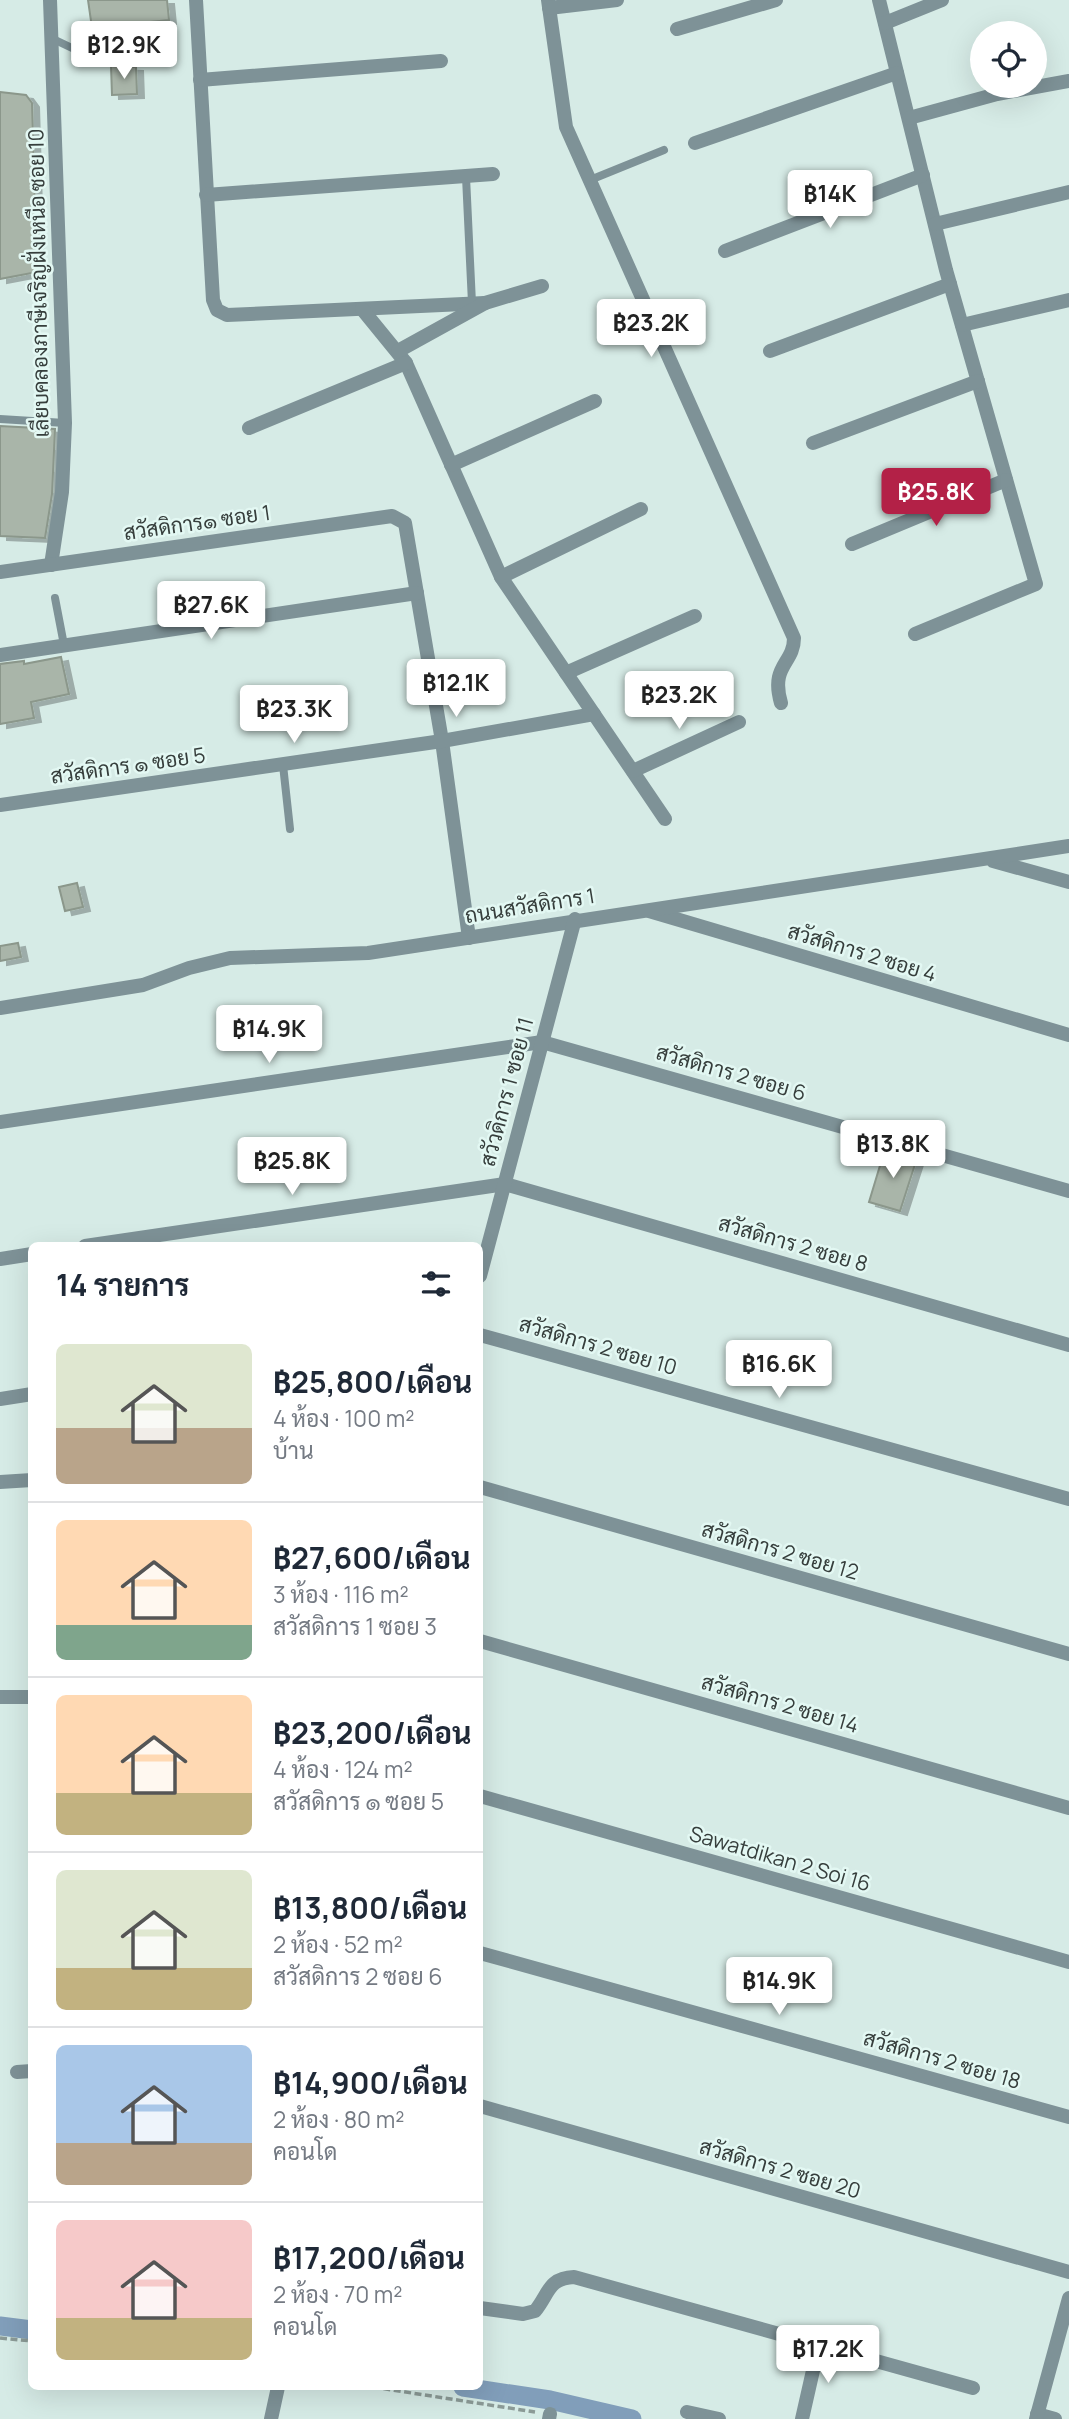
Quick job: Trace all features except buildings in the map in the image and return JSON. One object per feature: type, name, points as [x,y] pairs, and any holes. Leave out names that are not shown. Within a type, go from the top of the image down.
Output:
[{"type":"street","name":"เลียบคลองภาษีเจริญฝั่งเหนือ ซอย 10","points":[[50,0],[65,423],[62,492],[51,565]]},
{"type":"street","points":[[196,0],[213,300],[217,310],[228,315],[479,303],[542,286]]},
{"type":"street","points":[[617,0],[549,4],[566,127],[794,638],[777,683],[781,703]]},
{"type":"street","points":[[677,29],[776,0]]},
{"type":"street","points":[[880,0],[950,284],[1036,584],[915,634]]},
{"type":"street","points":[[885,23],[942,0]]},
{"type":"street","points":[[200,80],[441,61]]},
{"type":"street","points":[[695,143],[897,73]]},
{"type":"street","points":[[909,118],[997,94],[1069,81]]},
{"type":"street","points":[[206,195],[492,174]]},
{"type":"street","points":[[725,251],[923,175]]},
{"type":"street","points":[[935,224],[1069,192]]},
{"type":"street","points":[[770,351],[950,284]]},
{"type":"street","points":[[962,325],[1069,300]]},
{"type":"street","points":[[249,428],[402,357],[479,303]]},
{"type":"street","points":[[362,309],[402,357],[501,577],[666,818]]},
{"type":"street","points":[[813,443],[978,381]]},
{"type":"street","points":[[451,465],[595,401]]},
{"type":"street","points":[[852,544],[1006,480]]},
{"type":"street","points":[[501,577],[642,509]]},
{"type":"street","name":"สวัสดิการ๑ ซอย 1","points":[[0,572],[392,516],[400,517],[405,523],[417,593]]},
{"type":"street","points":[[0,655],[417,593],[442,741],[469,938]]},
{"type":"street","points":[[566,673],[695,616]]},
{"type":"street","name":"สวัสดิการ ๑ ซอย 5","points":[[0,805],[442,741],[594,715]]},
{"type":"street","points":[[633,771],[739,722]]},
{"type":"street","name":"ถนนสวัสดิการ 1","points":[[0,1008],[144,985],[189,968],[230,958],[368,953],[575,919],[1069,846]]},
{"type":"street","points":[[986,859],[1069,882]]},
{"type":"street","name":"สวัสดิการ 2 ซอย 4","points":[[644,909],[1069,1035]]},
{"type":"street","name":"สวัวดิการ 1 ซอย 11","points":[[483,1265],[575,919]]},
{"type":"street","points":[[0,1122],[542,1042]]},
{"type":"street","name":"สวัสดิการ 2 ซอย 6","points":[[542,1042],[1069,1191]]},
{"type":"street","points":[[112,1242],[505,1184]]},
{"type":"street","name":"สวัสดิการ 2 ซอย 8","points":[[505,1184],[1069,1345]]},
{"type":"street","points":[[0,1259],[28,1255]]},
{"type":"street","name":"สวัสดิการ 2 ซอย 10","points":[[483,1336],[1069,1499]]},
{"type":"street","points":[[0,1399],[28,1395]]},
{"type":"street","points":[[0,1482],[28,1480]]},
{"type":"street","name":"สวัสดิการ 2 ซอย 12","points":[[483,1488],[1069,1654]]},
{"type":"street","name":"สวัสดิการ 2 ซอย 14","points":[[483,1641],[1069,1808]]},
{"type":"street","points":[[0,1697],[28,1697]]},
{"type":"street","name":"Sawatdikan 2 Soi 16","points":[[483,1797],[1069,1962]]},
{"type":"street","name":"สวัสดิการ 2 ซอย 18","points":[[483,1955],[1069,2117]]},
{"type":"street","name":"สวัสดิการ 2 ซอย 20","points":[[483,2107],[1069,2272]]},
{"type":"street","points":[[483,2308],[523,2314],[535,2311],[551,2283],[561,2277],[574,2277],[973,2388]]},
{"type":"street","points":[[1055,2419],[1037,2417],[1069,2298]]},
{"type":"street","points":[[802,2419],[819,2344]]},
{"type":"street","points":[[271,2419],[277,2390]]},
{"type":"street","points":[[687,2412],[719,2419]]},
{"type":"lane","points":[[51,38],[93,58],[151,61]]},
{"type":"lane","points":[[590,180],[664,150]]},
{"type":"lane","points":[[466,177],[479,303]]},
{"type":"lane","points":[[0,419],[65,423]]},
{"type":"lane","points":[[55,598],[64,645]]},
{"type":"lane","points":[[283,765],[290,829]]},
{"type":"path","points":[[0,2338],[28,2341]]},
{"type":"path","points":[[391,2390],[550,2417]]},
{"type":"waterway","points":[[0,2326],[28,2330]]},
{"type":"waterway","points":[[483,2390],[550,2400],[632,2419]]}]
